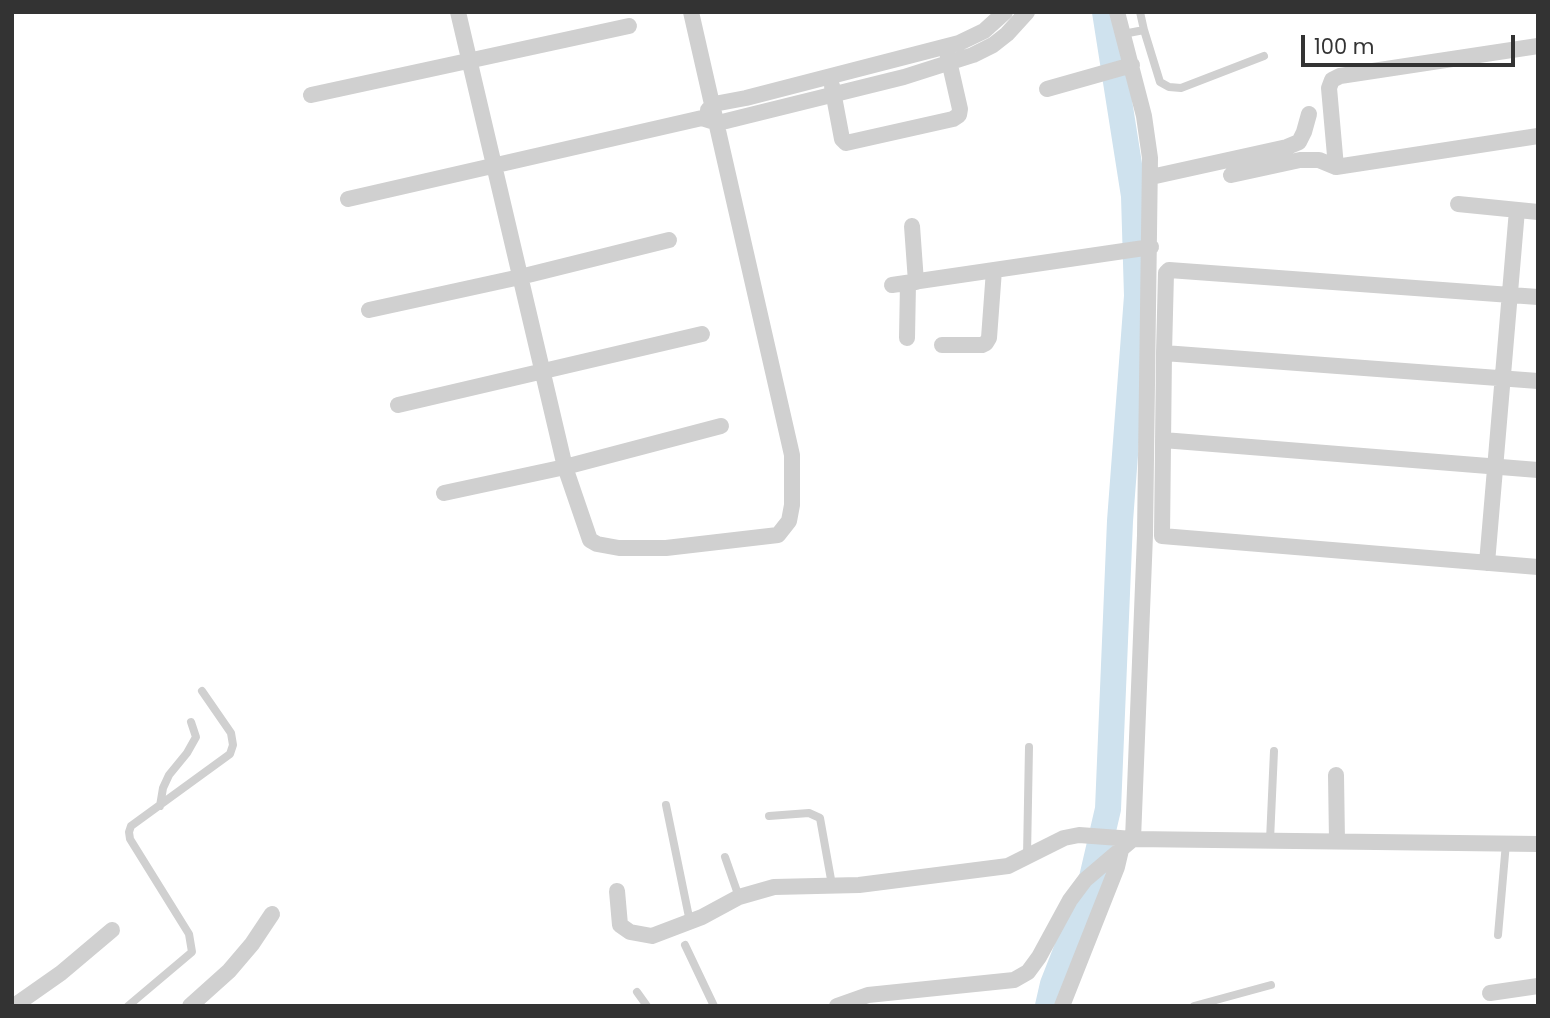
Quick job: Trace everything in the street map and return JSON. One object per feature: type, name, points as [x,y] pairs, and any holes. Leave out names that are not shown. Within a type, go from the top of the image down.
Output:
[{"type":"street","points":[[458,12],[565,467],[590,540],[619,548],[666,548],[778,535],[789,521],[792,505],[792,455],[710,120],[714,104],[691,12]]},
{"type":"street","points":[[714,104],[830,77],[974,37],[1004,12]]},
{"type":"street","points":[[348,199],[904,77],[951,63],[993,45],[1027,12]]},
{"type":"street","points":[[1062,1006],[1117,867],[1145,535],[1150,158],[1144,116],[1119,69],[1123,34],[1117,12]]},
{"type":"street","points":[[311,95],[629,26]]},
{"type":"street","points":[[830,77],[842,139],[846,143],[953,119],[959,115],[960,109],[945,46]]},
{"type":"street","points":[[1336,167],[1329,88],[1332,80],[1340,76],[1538,46]]},
{"type":"street","points":[[1047,89],[1119,69]]},
{"type":"street","points":[[1151,177],[1287,147],[1298,142],[1309,114]]},
{"type":"street","points":[[1231,175],[1300,160],[1319,160],[1336,167],[1538,136]]},
{"type":"street","points":[[1458,204],[1538,212]]},
{"type":"street","points":[[1487,563],[1517,210]]},
{"type":"street","points":[[907,338],[905,283],[912,226]]},
{"type":"street","points":[[369,310],[520,277],[669,240]]},
{"type":"street","points":[[905,283],[1147,247]]},
{"type":"street","points":[[942,345],[986,343],[989,338],[994,270]]},
{"type":"street","points":[[1538,297],[1169,270],[1166,273],[1162,536],[1538,567]]},
{"type":"street","points":[[398,405],[702,334]]},
{"type":"street","points":[[1164,352],[1538,382]]},
{"type":"street","points":[[444,493],[565,467],[721,426]]},
{"type":"street","points":[[1163,440],[1538,470]]},
{"type":"street","points":[[1336,775],[1336,841]]},
{"type":"street","points":[[617,891],[618,921],[630,932],[652,936],[690,922],[738,897],[774,887],[859,885],[1008,866],[1065,838],[1094,836],[1120,846],[1270,840],[1538,844]]},
{"type":"street","points":[[839,1005],[868,995],[1014,980],[1028,972],[1039,957],[1070,900],[1085,880],[1120,846]]},
{"type":"street","points":[[190,1006],[229,971],[252,944],[272,914]]},
{"type":"street","points":[[13,1006],[61,974],[111,930]]},
{"type":"street","points":[[1490,993],[1538,986]]},
{"type":"lane","points":[[1140,12],[1160,82],[1169,87],[1181,88],[1264,56]]},
{"type":"lane","points":[[1123,34],[1144,30]]},
{"type":"lane","points":[[128,1006],[192,952],[189,934],[130,839],[131,826],[230,754],[233,745],[231,733],[202,691]]},
{"type":"lane","points":[[160,806],[163,788],[169,775],[196,737],[191,722]]},
{"type":"lane","points":[[1027,856],[1029,747]]},
{"type":"lane","points":[[1270,840],[1274,751]]},
{"type":"lane","points":[[666,805],[690,922]]},
{"type":"lane","points":[[769,816],[809,813],[820,818],[832,885]]},
{"type":"lane","points":[[1498,935],[1506,843]]},
{"type":"lane","points":[[725,857],[738,897]]},
{"type":"lane","points":[[685,945],[714,1006]]},
{"type":"lane","points":[[1194,1006],[1271,985]]},
{"type":"lane","points":[[637,992],[647,1006]]},
{"type":"waterway","points":[[1048,1006],[1053,984],[1088,895],[1108,809],[1120,521],[1137,296],[1134,196],[1105,12]]}]
